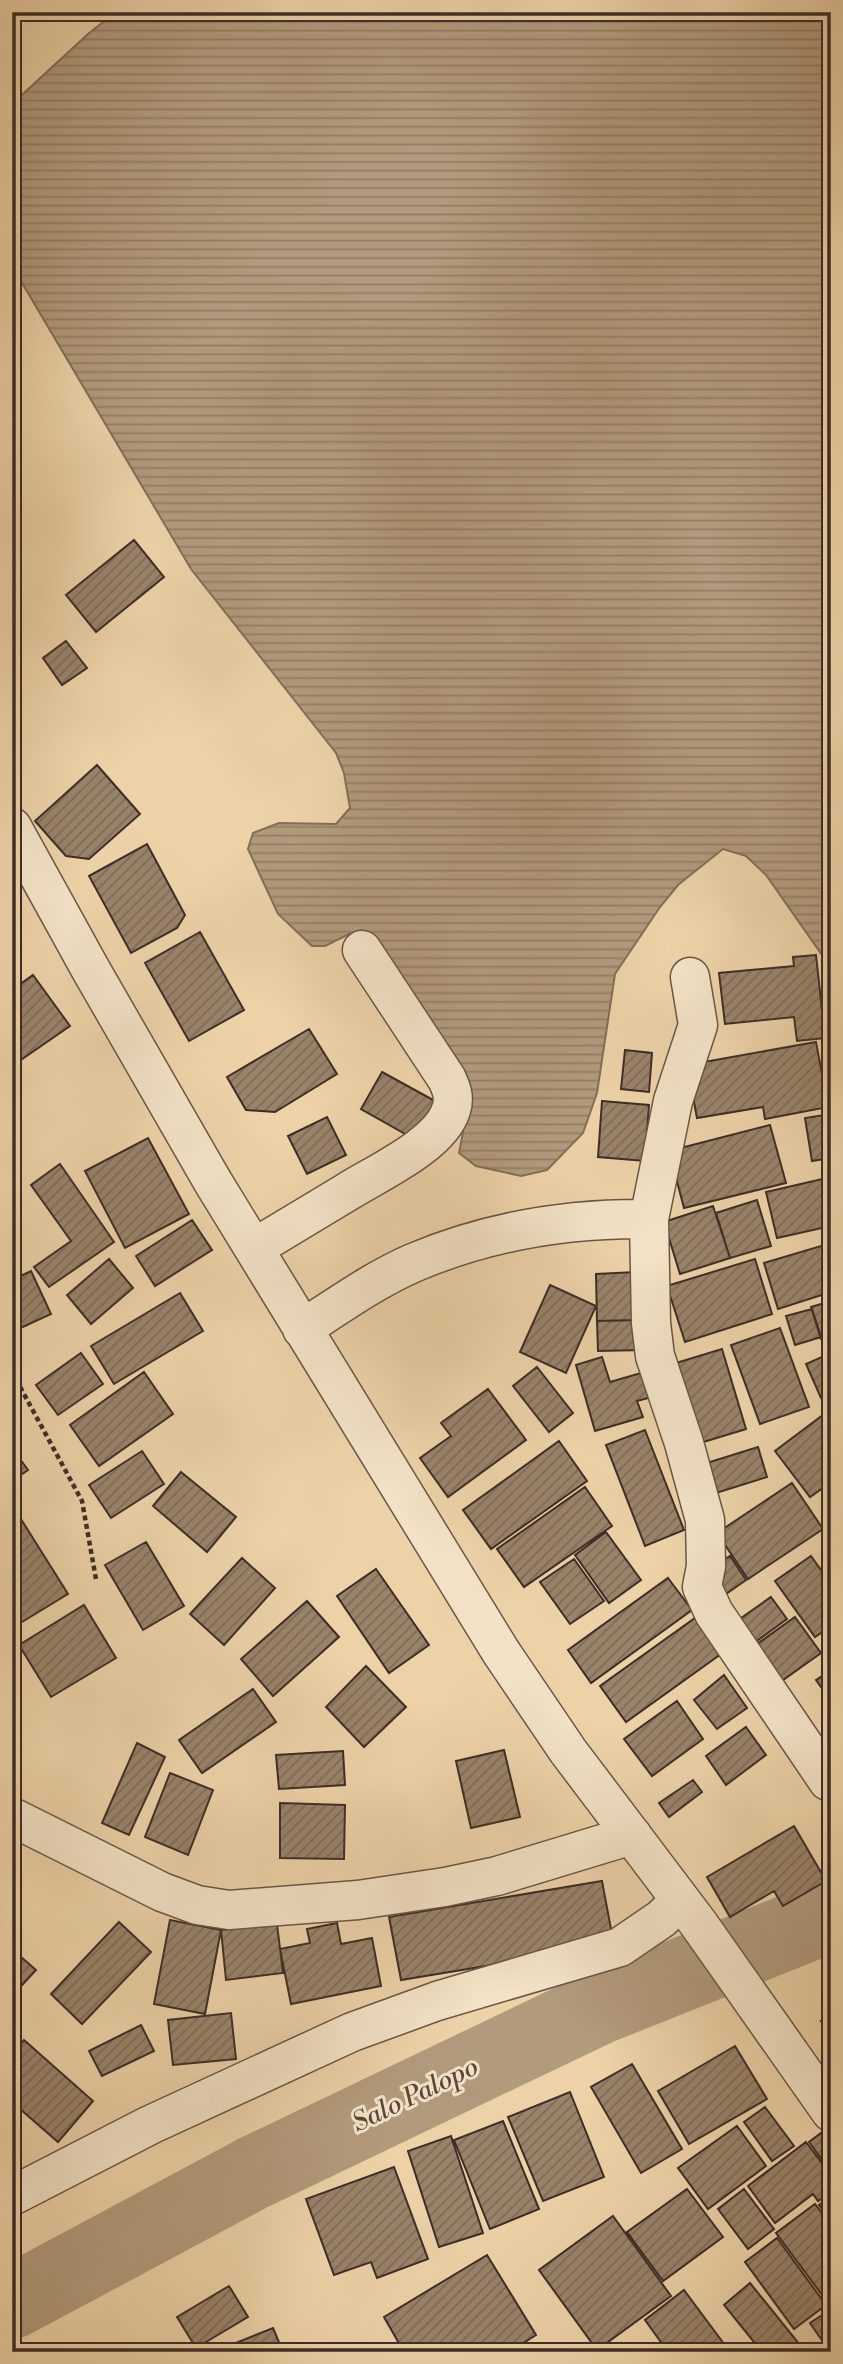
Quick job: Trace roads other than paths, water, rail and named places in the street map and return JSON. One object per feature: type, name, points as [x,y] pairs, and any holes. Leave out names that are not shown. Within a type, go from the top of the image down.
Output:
[{"type":"street","points":[[12,827],[151,1076],[302,1329],[501,1652],[568,1751],[689,1912],[831,2112]]},
{"type":"street","points":[[254,1248],[406,1157],[431,1138],[445,1123],[451,1110],[454,1094],[447,1079],[362,950]]},
{"type":"street","points":[[690,977],[698,1025],[673,1101],[649,1219],[651,1323],[655,1356],[684,1443],[705,1520],[706,1566],[702,1587],[714,1613],[829,1780]]},
{"type":"street","points":[[302,1329],[412,1264],[481,1239],[557,1223],[649,1219]]},
{"type":"street","points":[[12,1817],[162,1892],[197,1905],[229,1910],[358,1900],[445,1887],[496,1876],[632,1835]]},
{"type":"street","points":[[12,2196],[150,2125],[352,2032],[437,2001],[620,1947],[661,1919],[689,1912]]},
{"type":"waterway","name":"Salo Palopo","points":[[12,2302],[253,2173],[598,2008],[831,1915]]}]
